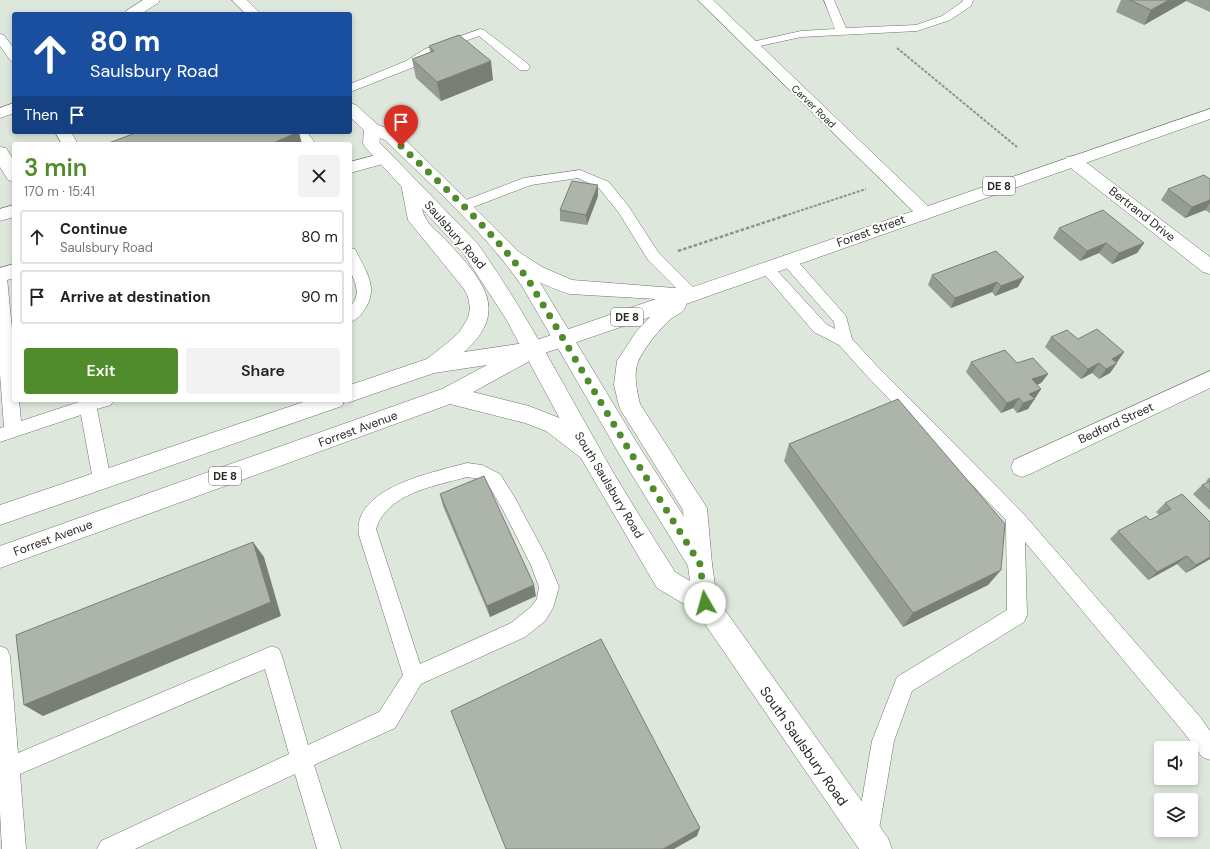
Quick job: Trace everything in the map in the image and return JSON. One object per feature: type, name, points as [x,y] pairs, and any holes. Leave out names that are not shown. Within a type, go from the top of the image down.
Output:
[{"type":"main road","points":[[134,12],[153,0]]},
{"type":"main road","points":[[239,0],[252,12]]},
{"type":"main road","name":"Carver Road","points":[[704,0],[924,212]]},
{"type":"main road","points":[[0,113],[12,109]]},
{"type":"main road","name":"Saulsbury Road","points":[[352,110],[372,129],[391,136],[463,206],[512,257],[529,281],[563,339]]},
{"type":"main road","name":"Forest Street","points":[[532,350],[924,212],[1210,114]]},
{"type":"main road","name":"Saulsbury Road","points":[[372,129],[371,143],[470,248],[484,266],[514,315],[532,350]]},
{"type":"main road","points":[[0,152],[12,173]]},
{"type":"main road","points":[[352,167],[384,158]]},
{"type":"main road","name":"Bertrand Drive","points":[[1073,161],[1210,267]]},
{"type":"main road","points":[[410,184],[417,219],[469,282],[478,297],[480,308],[470,333],[455,348],[433,365]]},
{"type":"main road","points":[[0,215],[12,212]]},
{"type":"main road","points":[[512,257],[535,272],[570,287],[691,294]]},
{"type":"main road","points":[[0,276],[12,272]]},
{"type":"main road","points":[[691,294],[664,314],[643,337],[627,361],[625,385],[630,406],[695,508],[700,564]]},
{"type":"main road","name":"South Saulsbury Road","points":[[563,339],[700,564],[705,603]]},
{"type":"main road","name":"DE 8","points":[[352,393],[433,365],[532,350]]},
{"type":"main road","name":"Forrest Avenue","points":[[0,557],[450,396],[532,350]]},
{"type":"main road","name":"South Saulsbury Road","points":[[532,350],[589,451],[666,580],[705,603],[872,842]]},
{"type":"main road","name":"Bedford Street","points":[[1022,467],[1210,379]]},
{"type":"main road","points":[[450,396],[491,405],[554,425],[589,451]]},
{"type":"main road","points":[[0,515],[328,402]]},
{"type":"lane","points":[[829,0],[842,32]]},
{"type":"lane","points":[[751,45],[801,34],[917,28],[946,18],[966,4],[968,0]]},
{"type":"lane","points":[[352,87],[410,64],[429,51],[480,32],[524,67]]},
{"type":"lane","points":[[0,37],[12,55]]},
{"type":"lane","points":[[302,134],[308,142]]},
{"type":"lane","points":[[463,206],[529,181],[580,174],[604,185],[624,210],[653,256],[691,294]]},
{"type":"lane","points":[[352,258],[365,288],[365,298],[359,308],[352,314]]},
{"type":"lane","points":[[788,260],[841,320],[845,341]]},
{"type":"lane","points":[[766,268],[820,328],[845,341],[876,375],[1015,516],[1193,726],[1210,750]]},
{"type":"lane","points":[[0,276],[6,433],[88,403],[102,480]]},
{"type":"lane","points":[[109,849],[386,720],[414,677],[518,630],[538,614],[546,602],[549,587],[539,562],[509,504],[494,479],[482,472],[467,470],[424,482],[392,495],[380,504],[371,516],[367,529],[368,535],[414,677]]},
{"type":"lane","points":[[872,842],[883,741],[904,684],[1017,615],[1015,516]]},
{"type":"lane","points":[[0,656],[14,849]]},
{"type":"lane","points":[[8,768],[272,656],[301,759],[329,849]]},
{"type":"path","points":[[896,48],[1017,147]]},
{"type":"path","points":[[672,253],[866,189]]},
{"type":"building","points":[[1130,0],[1169,0],[1151,10]]},
{"type":"building","points":[[459,35],[491,61],[437,82],[412,59],[434,51],[429,46]]},
{"type":"building","points":[[133,134],[294,134],[275,142],[111,142]]},
{"type":"building","points":[[1204,175],[1210,179],[1210,200],[1192,207],[1168,189]]},
{"type":"building","points":[[572,181],[598,185],[586,215],[560,210]]},
{"type":"building","points":[[1103,210],[1144,243],[1119,253],[1106,243],[1087,251],[1059,228]]},
{"type":"building","points":[[996,251],[1024,277],[1001,286],[997,282],[955,298],[932,275]]},
{"type":"building","points":[[1097,329],[1124,352],[1112,359],[1117,363],[1106,369],[1099,363],[1088,369],[1051,337],[1067,330],[1078,339]]},
{"type":"building","points":[[1005,350],[1017,363],[1033,358],[1048,374],[1032,379],[1041,389],[1029,394],[1035,399],[1023,403],[1019,398],[1007,403],[971,362]]},
{"type":"building","points":[[898,399],[1005,524],[1001,570],[913,613],[789,444]]},
{"type":"building","points":[[484,476],[534,585],[487,606],[440,494]]},
{"type":"building","points":[[1210,481],[1210,492],[1202,485]]},
{"type":"building","points":[[1182,494],[1210,522],[1210,557],[1196,565],[1187,556],[1157,572],[1118,531],[1146,516],[1150,520],[1171,509],[1165,503]]},
{"type":"building","points":[[253,542],[271,602],[24,705],[16,635]]},
{"type":"building","points":[[601,639],[700,828],[663,849],[506,849],[451,711]]},
{"type":"route","points":[[401,146],[492,235],[512,257],[529,281],[629,450],[700,564],[705,603]]}]
